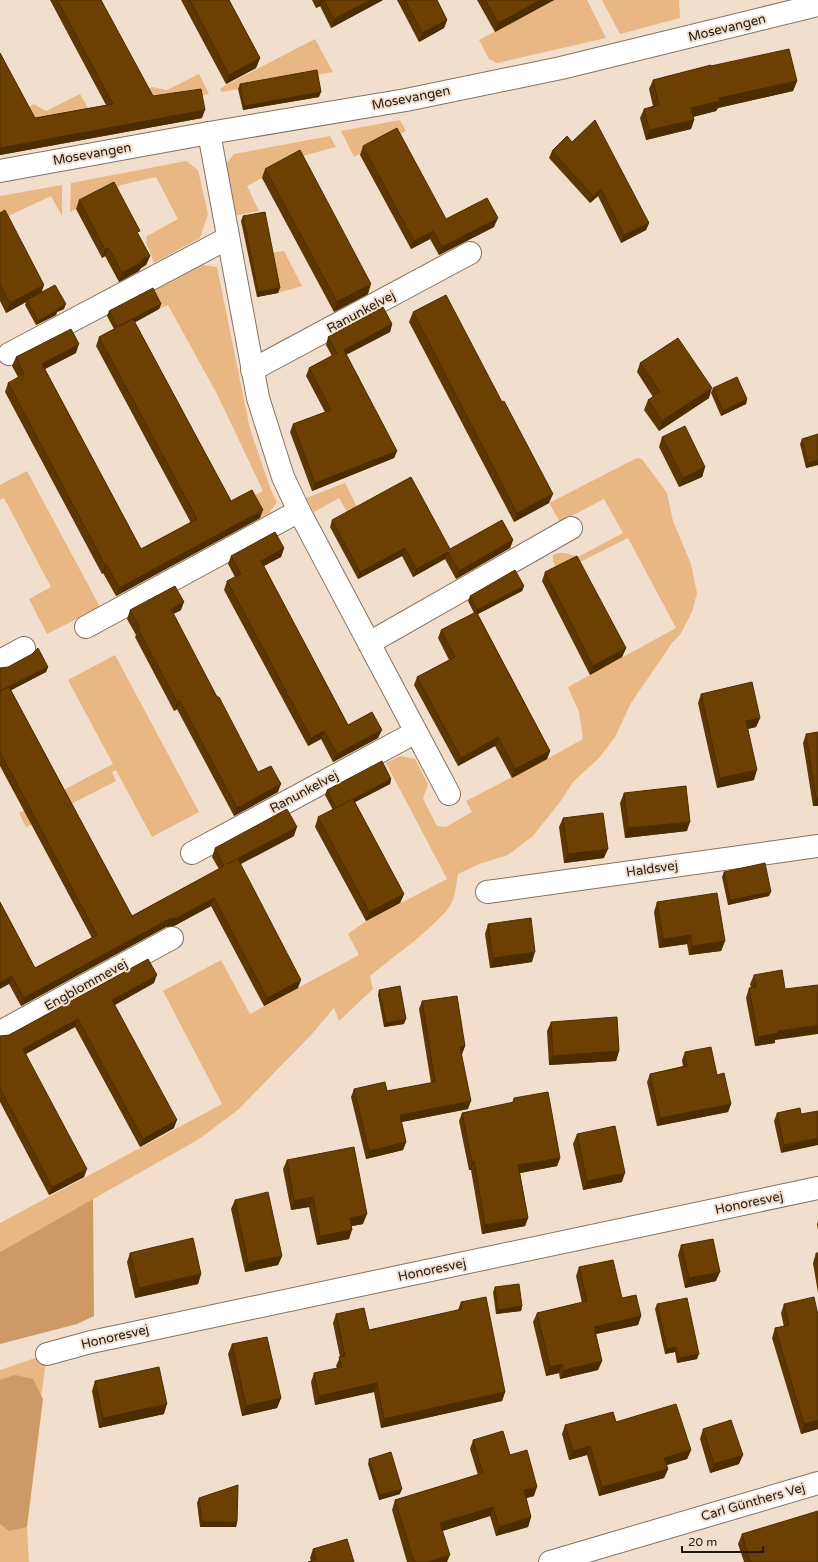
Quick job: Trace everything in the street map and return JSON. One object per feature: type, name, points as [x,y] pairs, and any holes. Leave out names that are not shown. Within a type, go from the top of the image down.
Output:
[{"type":"street","name":"Mosevangen","points":[[0,171],[209,133],[406,100],[553,70],[818,6]]},
{"type":"street","points":[[209,133],[258,398],[283,477],[299,511],[449,794]]},
{"type":"street","points":[[9,354],[228,238]]},
{"type":"street","name":"Ranunkelvej","points":[[252,370],[470,253]]},
{"type":"street","points":[[86,626],[299,511]]},
{"type":"street","points":[[369,643],[571,528]]},
{"type":"street","points":[[0,661],[24,648]]},
{"type":"street","name":"Ranunkelvej","points":[[192,853],[416,732]]},
{"type":"street","name":"Haldsvej","points":[[487,892],[818,846]]},
{"type":"street","name":"Engblommevej","points":[[0,1032],[172,938]]},
{"type":"street","name":"Honoresvej","points":[[47,1354],[99,1340],[818,1188]]},
{"type":"street","name":"Carl Günthers Vej","points":[[550,1562],[818,1484]]},
{"type":"shaded area","points":[[554,0],[587,0],[606,38],[497,63],[489,59],[479,40]]},
{"type":"shaded area","points":[[602,0],[679,0],[680,18],[620,34]]},
{"type":"shaded area","points":[[315,39],[333,72],[222,92],[220,89],[226,85]]},
{"type":"shaded area","points":[[199,74],[209,94],[109,110],[152,87],[167,90]]},
{"type":"shaded area","points":[[80,94],[92,115],[0,123],[34,104],[46,111]]},
{"type":"shaded area","points":[[400,120],[406,131],[354,157],[341,131]]},
{"type":"shaded area","points":[[330,136],[336,147],[306,155],[247,186],[259,211],[234,216],[226,164],[234,154]]},
{"type":"shaded area","points":[[186,161],[198,170],[208,214],[200,238],[154,263],[146,242],[147,236],[178,219],[156,177],[121,185],[70,212],[71,183]]},
{"type":"shaded area","points":[[62,185],[62,216],[51,196],[0,220],[0,196]]},
{"type":"shaded area","points":[[284,251],[302,286],[278,293],[270,253]]},
{"type":"shaded area","points":[[203,265],[217,267],[250,429],[271,490],[277,502],[269,513],[260,518],[249,498],[263,491],[218,396],[168,305],[159,309],[150,291]]},
{"type":"shaded area","points":[[637,458],[642,459],[667,493],[673,521],[691,564],[697,593],[692,612],[680,635],[672,643],[631,703],[615,737],[599,758],[573,782],[560,802],[533,836],[508,855],[479,864],[458,874],[453,899],[447,910],[428,930],[370,976],[373,989],[339,1021],[334,1008],[311,1035],[239,1109],[199,1139],[0,1252],[0,1223],[222,1104],[163,991],[221,960],[250,1014],[359,955],[348,934],[366,921],[447,879],[386,763],[400,756],[415,759],[428,784],[423,799],[437,826],[446,827],[472,812],[466,801],[583,739],[579,712],[568,687],[676,628],[628,538],[558,573],[553,561],[553,555],[559,553],[566,553],[578,557],[623,533],[604,499],[560,522],[549,503]]},
{"type":"shaded area","points":[[27,471],[100,607],[47,634],[29,599],[51,587],[4,498],[0,500],[0,485]]},
{"type":"shaded area","points":[[345,483],[357,507],[347,512],[339,498],[314,512],[306,498]]},
{"type":"shaded area","points":[[115,655],[199,812],[152,837],[116,770],[112,772],[116,781],[26,827],[19,813],[113,764],[68,680]]},
{"type":"shaded area","points":[[93,1199],[94,1316],[77,1324],[0,1344],[0,1252]]},
{"type":"shaded area","points":[[47,1354],[24,1523],[24,1527],[27,1527],[29,1562],[0,1562],[0,1370]]},
{"type":"shaded area","points":[[15,1375],[33,1379],[43,1399],[27,1527],[9,1531],[0,1524],[0,1380]]},
{"type":"building","points":[[57,0],[101,0],[153,96],[201,89],[205,110],[0,148],[0,53],[35,118],[113,104]]},
{"type":"building","points":[[190,0],[229,0],[260,58],[229,75]]},
{"type":"building","points":[[324,0],[370,0],[334,19]]},
{"type":"building","points":[[405,0],[437,0],[447,20],[422,33]]},
{"type":"building","points":[[485,0],[541,0],[498,23]]},
{"type":"building","points":[[789,49],[797,81],[719,98],[720,101],[691,108],[694,120],[649,130],[644,109],[659,105],[653,80],[711,65]]},
{"type":"building","points":[[317,70],[321,92],[244,106],[240,84]]},
{"type":"building","points":[[595,120],[649,223],[624,235],[601,189],[593,196],[552,151],[567,136],[572,142]]},
{"type":"building","points":[[397,128],[446,219],[487,198],[498,218],[442,247],[433,231],[414,241],[363,146]]},
{"type":"building","points":[[300,150],[371,284],[337,302],[265,169]]},
{"type":"building","points":[[114,182],[140,231],[137,232],[150,256],[122,273],[109,248],[105,249],[79,200]]},
{"type":"building","points":[[5,210],[44,285],[10,303],[0,285],[0,213]]},
{"type":"building","points":[[265,212],[280,288],[258,292],[243,216]]},
{"type":"building","points":[[55,285],[66,304],[38,321],[27,300]]},
{"type":"building","points":[[153,288],[161,304],[117,327],[109,311]]},
{"type":"building","points":[[446,295],[502,402],[504,401],[553,494],[517,513],[413,312]]},
{"type":"building","points":[[383,307],[392,324],[344,350],[397,451],[315,483],[293,424],[331,410],[309,368],[337,353],[328,337]]},
{"type":"building","points":[[133,319],[231,501],[252,490],[263,510],[119,588],[107,565],[105,565],[8,383],[24,374],[16,357],[71,329],[79,344],[42,364],[141,549],[197,519],[99,337]]},
{"type":"building","points":[[678,338],[712,388],[662,421],[648,400],[660,392],[640,363]]},
{"type":"building","points":[[737,377],[747,399],[723,411],[713,388]]},
{"type":"building","points":[[685,426],[705,467],[683,478],[662,437]]},
{"type":"building","points":[[818,434],[818,460],[808,463],[802,439]]},
{"type":"building","points":[[411,477],[450,549],[502,520],[513,540],[459,571],[448,552],[416,569],[405,548],[360,572],[332,520]]},
{"type":"building","points":[[275,532],[284,548],[261,561],[348,725],[372,712],[382,730],[337,754],[324,731],[311,738],[227,581],[241,574],[231,556]]},
{"type":"building","points":[[577,556],[626,648],[593,666],[545,572]]},
{"type":"building","points":[[515,570],[524,586],[477,610],[470,596]]},
{"type":"building","points":[[175,586],[184,602],[171,609],[217,697],[219,697],[258,772],[271,766],[281,784],[237,808],[180,701],[177,702],[138,629],[140,628],[130,610]]},
{"type":"building","points":[[476,612],[550,751],[515,769],[498,737],[461,758],[417,677],[455,657],[441,630]]},
{"type":"building","points":[[38,648],[48,667],[0,691],[0,668],[8,667],[32,654]]},
{"type":"building","points":[[752,682],[760,718],[746,721],[757,770],[720,778],[701,694]]},
{"type":"building","points":[[9,687],[132,916],[224,866],[215,848],[287,809],[297,827],[227,864],[238,859],[301,980],[267,998],[214,898],[177,918],[169,919],[24,998],[12,976],[0,982],[0,902],[35,968],[97,935],[0,752],[0,691]]},
{"type":"building","points":[[818,732],[818,797],[816,798],[806,734]]},
{"type":"building","points":[[382,761],[391,779],[336,808],[327,790]]},
{"type":"building","points":[[686,786],[690,822],[628,828],[624,793]]},
{"type":"building","points":[[353,799],[404,894],[369,912],[318,817]]},
{"type":"building","points":[[603,813],[608,849],[568,854],[563,818]]},
{"type":"building","points":[[765,863],[771,892],[730,900],[724,872]]},
{"type":"building","points":[[717,893],[725,941],[692,946],[691,935],[663,939],[657,902]]},
{"type":"building","points":[[531,918],[535,952],[493,958],[488,924]]},
{"type":"building","points":[[148,959],[157,975],[112,1000],[177,1120],[143,1139],[78,1019],[23,1049],[87,1169],[52,1187],[0,1088],[0,1036],[9,1035]]},
{"type":"building","points":[[782,970],[785,989],[818,985],[818,1025],[778,1031],[778,1033],[758,1037],[749,988],[756,987],[754,975]]},
{"type":"building","points":[[400,986],[406,1019],[386,1023],[379,990]]},
{"type":"building","points":[[457,996],[465,1046],[460,1047],[471,1101],[400,1115],[406,1142],[369,1151],[354,1089],[385,1082],[387,1091],[435,1082],[422,1001]]},
{"type":"building","points":[[617,1017],[619,1051],[553,1056],[551,1022]]},
{"type":"building","points":[[711,1047],[717,1075],[724,1073],[731,1104],[660,1118],[650,1074],[687,1066],[685,1052]]},
{"type":"building","points":[[548,1092],[560,1158],[518,1165],[528,1218],[485,1225],[474,1161],[472,1162],[462,1113],[514,1102],[514,1098]]},
{"type":"building","points":[[800,1108],[801,1114],[818,1111],[818,1138],[784,1145],[777,1113]]},
{"type":"building","points":[[615,1126],[625,1173],[587,1181],[577,1134]]},
{"type":"building","points":[[354,1147],[367,1214],[350,1218],[352,1230],[320,1236],[313,1197],[294,1201],[287,1160]]},
{"type":"building","points":[[268,1192],[282,1256],[248,1263],[235,1200]]},
{"type":"building","points":[[193,1238],[201,1274],[139,1288],[130,1253]]},
{"type":"building","points":[[713,1239],[720,1272],[689,1278],[681,1245]]},
{"type":"building","points":[[816,1253],[818,1253],[818,1264]]},
{"type":"building","points":[[613,1260],[622,1298],[636,1295],[641,1316],[594,1327],[602,1361],[564,1370],[562,1364],[550,1367],[537,1313],[587,1301],[579,1267]]},
{"type":"building","points":[[519,1284],[522,1306],[498,1310],[495,1287]]},
{"type":"building","points":[[486,1297],[505,1392],[384,1419],[377,1383],[319,1396],[314,1373],[342,1367],[339,1357],[345,1356],[336,1314],[364,1308],[369,1330],[462,1309],[461,1302]]},
{"type":"building","points":[[814,1297],[818,1315],[818,1420],[804,1424],[775,1328],[789,1325],[784,1304]]},
{"type":"building","points":[[687,1298],[699,1354],[679,1358],[676,1347],[667,1349],[657,1304]]},
{"type":"building","points":[[267,1337],[281,1398],[246,1406],[232,1344]]},
{"type":"building","points":[[159,1367],[167,1404],[103,1418],[95,1381]]},
{"type":"building","points":[[676,1404],[691,1450],[664,1458],[668,1469],[602,1487],[590,1446],[573,1451],[565,1425],[613,1412],[616,1422]]},
{"type":"building","points":[[731,1420],[743,1455],[714,1464],[703,1429]]},
{"type":"building","points":[[503,1431],[510,1455],[527,1450],[537,1487],[524,1490],[531,1517],[499,1527],[493,1507],[440,1523],[450,1555],[428,1562],[414,1562],[395,1500],[483,1473],[473,1440]]},
{"type":"building","points":[[391,1452],[402,1489],[380,1495],[369,1459]]},
{"type":"building","points":[[238,1485],[237,1522],[202,1522],[199,1498]]},
{"type":"building","points":[[818,1511],[818,1562],[750,1562],[742,1534]]},
{"type":"building","points":[[347,1539],[354,1562],[308,1562],[316,1559],[313,1549]]}]
